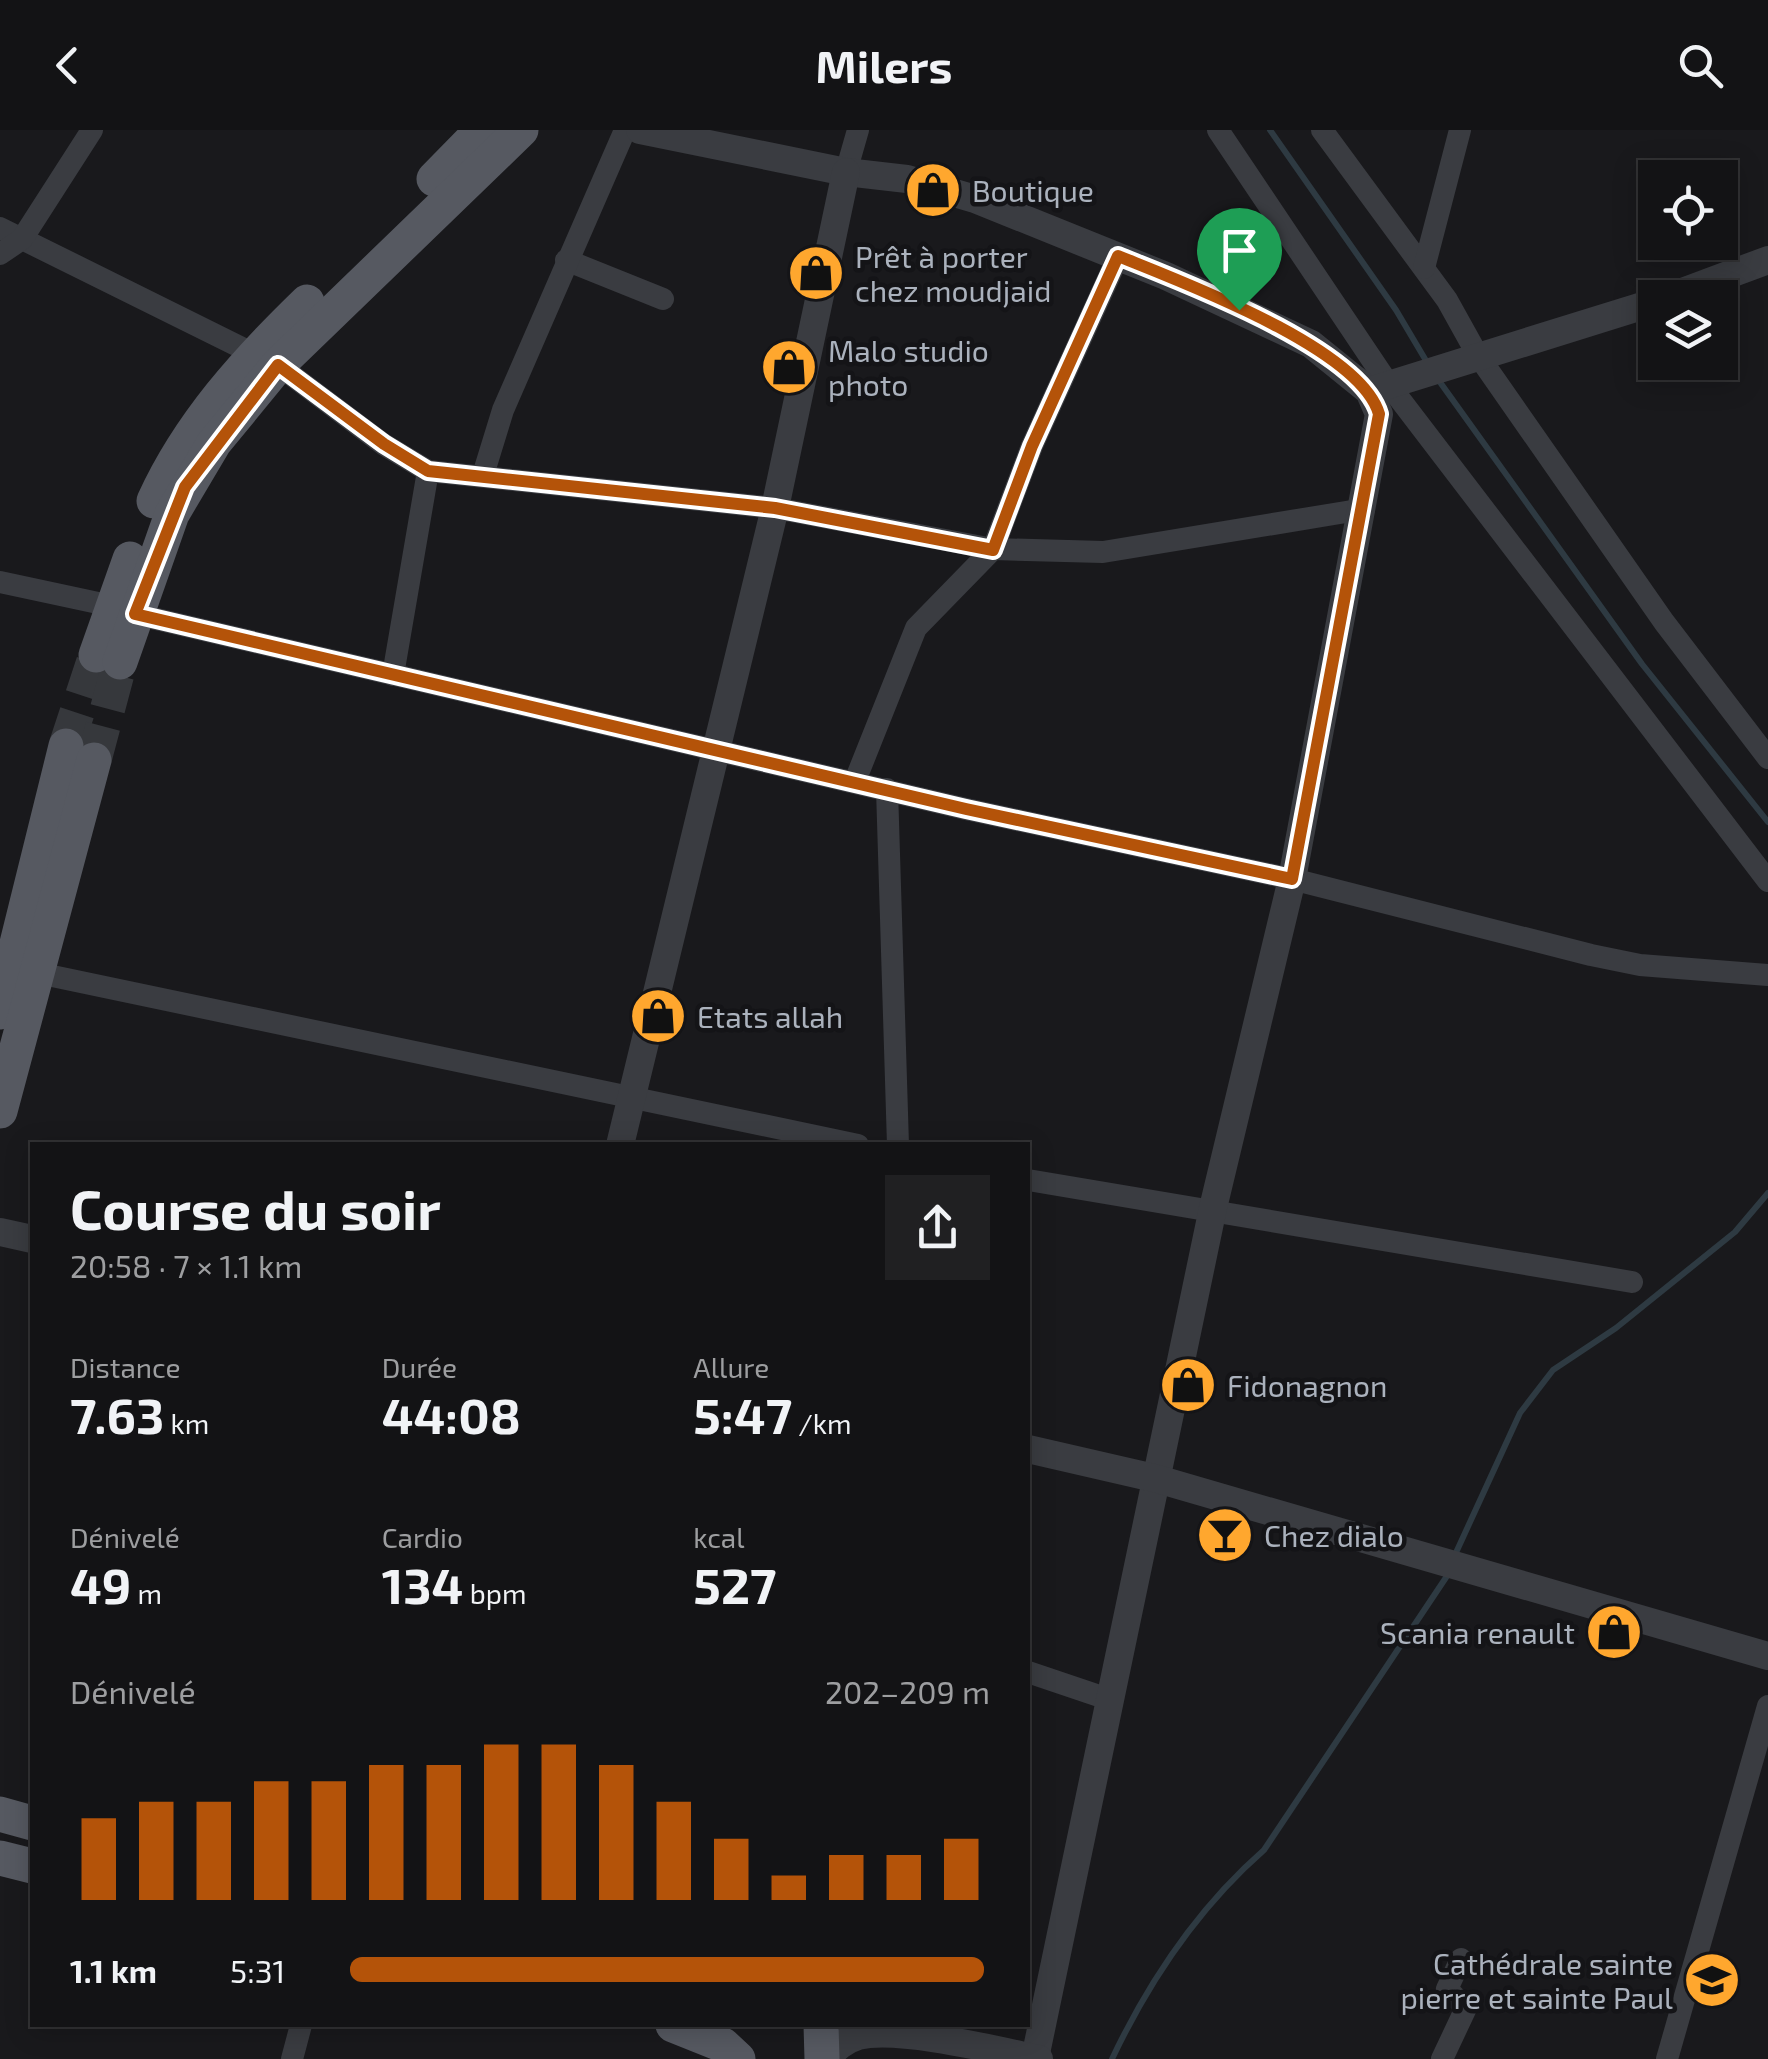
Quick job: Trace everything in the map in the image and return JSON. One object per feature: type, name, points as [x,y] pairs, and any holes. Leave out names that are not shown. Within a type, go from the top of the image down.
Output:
[{"type":"main road","points":[[108,658],[124,610],[185,487],[266,360],[482,130]]},
{"type":"main road","points":[[266,360],[520,130]]},
{"type":"main road","points":[[0,1012],[80,753],[38,973],[0,1111]]},
{"type":"main road","points":[[0,1814],[30,1822]]},
{"type":"main road","points":[[0,1858],[30,1866]]},
{"type":"main road","points":[[678,2027],[723,2045],[741,2059]]},
{"type":"main road","points":[[741,2059],[743,2027]]},
{"type":"main road","points":[[821,2027],[824,2059]]},
{"type":"street","points":[[0,254],[22,239],[92,130]]},
{"type":"street","points":[[483,475],[503,410],[625,130]]},
{"type":"street","points":[[640,130],[846,172],[874,173],[975,199],[1118,256],[1391,385],[1477,354],[1536,341],[1638,308]]},
{"type":"street","points":[[621,1142],[775,508],[858,130]]},
{"type":"street","points":[[1218,130],[1391,385],[1768,882]]},
{"type":"street","points":[[1322,130],[1424,268],[1477,354],[1664,622],[1768,758]]},
{"type":"street","points":[[1424,268],[1460,130]]},
{"type":"street","points":[[0,228],[266,360],[428,471],[775,508],[993,550],[1103,552],[1364,509]]},
{"type":"street","points":[[855,781],[916,628],[993,550],[1032,446],[1118,256]]},
{"type":"street","points":[[566,260],[663,299]]},
{"type":"street","points":[[1714,280],[1768,260]]},
{"type":"street","points":[[824,2059],[843,2043],[866,2035],[953,2040],[1037,2059],[1154,1478],[1213,1208],[1292,879],[1379,424],[1391,385]]},
{"type":"street","points":[[392,675],[428,471]]},
{"type":"street","points":[[0,582],[716,752],[1292,879],[1623,962],[1768,975]]},
{"type":"street","points":[[887,789],[898,1142]]},
{"type":"street","points":[[38,973],[844,1142]]},
{"type":"street","points":[[1030,1180],[1213,1208],[1632,1282]]},
{"type":"street","points":[[0,1232],[30,1239]]},
{"type":"street","points":[[1030,1449],[1154,1478],[1768,1656]]},
{"type":"street","points":[[1030,1673],[1108,1699]]},
{"type":"street","points":[[1667,2059],[1768,1706]]},
{"type":"street","points":[[1442,2059],[1466,2008],[1447,1988],[1462,1959]]},
{"type":"street","points":[[292,2059],[300,2027]]},
{"type":"street","points":[[923,2027],[953,2040]]},
{"type":"waterway","points":[[1270,130],[1396,310],[1428,364]]},
{"type":"waterway","points":[[1437,378],[1642,664],[1768,822]]},
{"type":"waterway","points":[[1454,1557],[1520,1413],[1553,1370],[1616,1328],[1735,1232],[1768,1193]]},
{"type":"waterway","points":[[1112,2059],[1159,1974],[1218,1896],[1264,1850],[1449,1573]]},
{"type":"tunnel","points":[[66,746],[96,655]]},
{"type":"tunnel","points":[[94,760],[120,662]]},
{"type":"place","name":"Boutique","points":[[933,190]]},
{"type":"place","name":"Prêt à porter chez moudjaid","points":[[816,273]]},
{"type":"place","name":"Malo studio photo","points":[[789,367]]},
{"type":"place","name":"Etats allah","points":[[658,1016]]},
{"type":"place","name":"Fidonagnon","points":[[1188,1385]]},
{"type":"place","name":"Chez dialo","points":[[1225,1535]]},
{"type":"place","name":"Scania renault","points":[[1614,1632]]},
{"type":"place","name":"Cathédrale sainte pierre et sainte Paul","points":[[1712,1980]]},
{"type":"route","points":[[1118,256],[1239,310],[1311,344],[1342,366],[1368,391],[1379,414],[1292,879],[716,752],[135,614],[185,487],[214,443],[278,365],[384,444],[428,471],[775,508],[993,550],[1032,446],[1118,256]]}]
